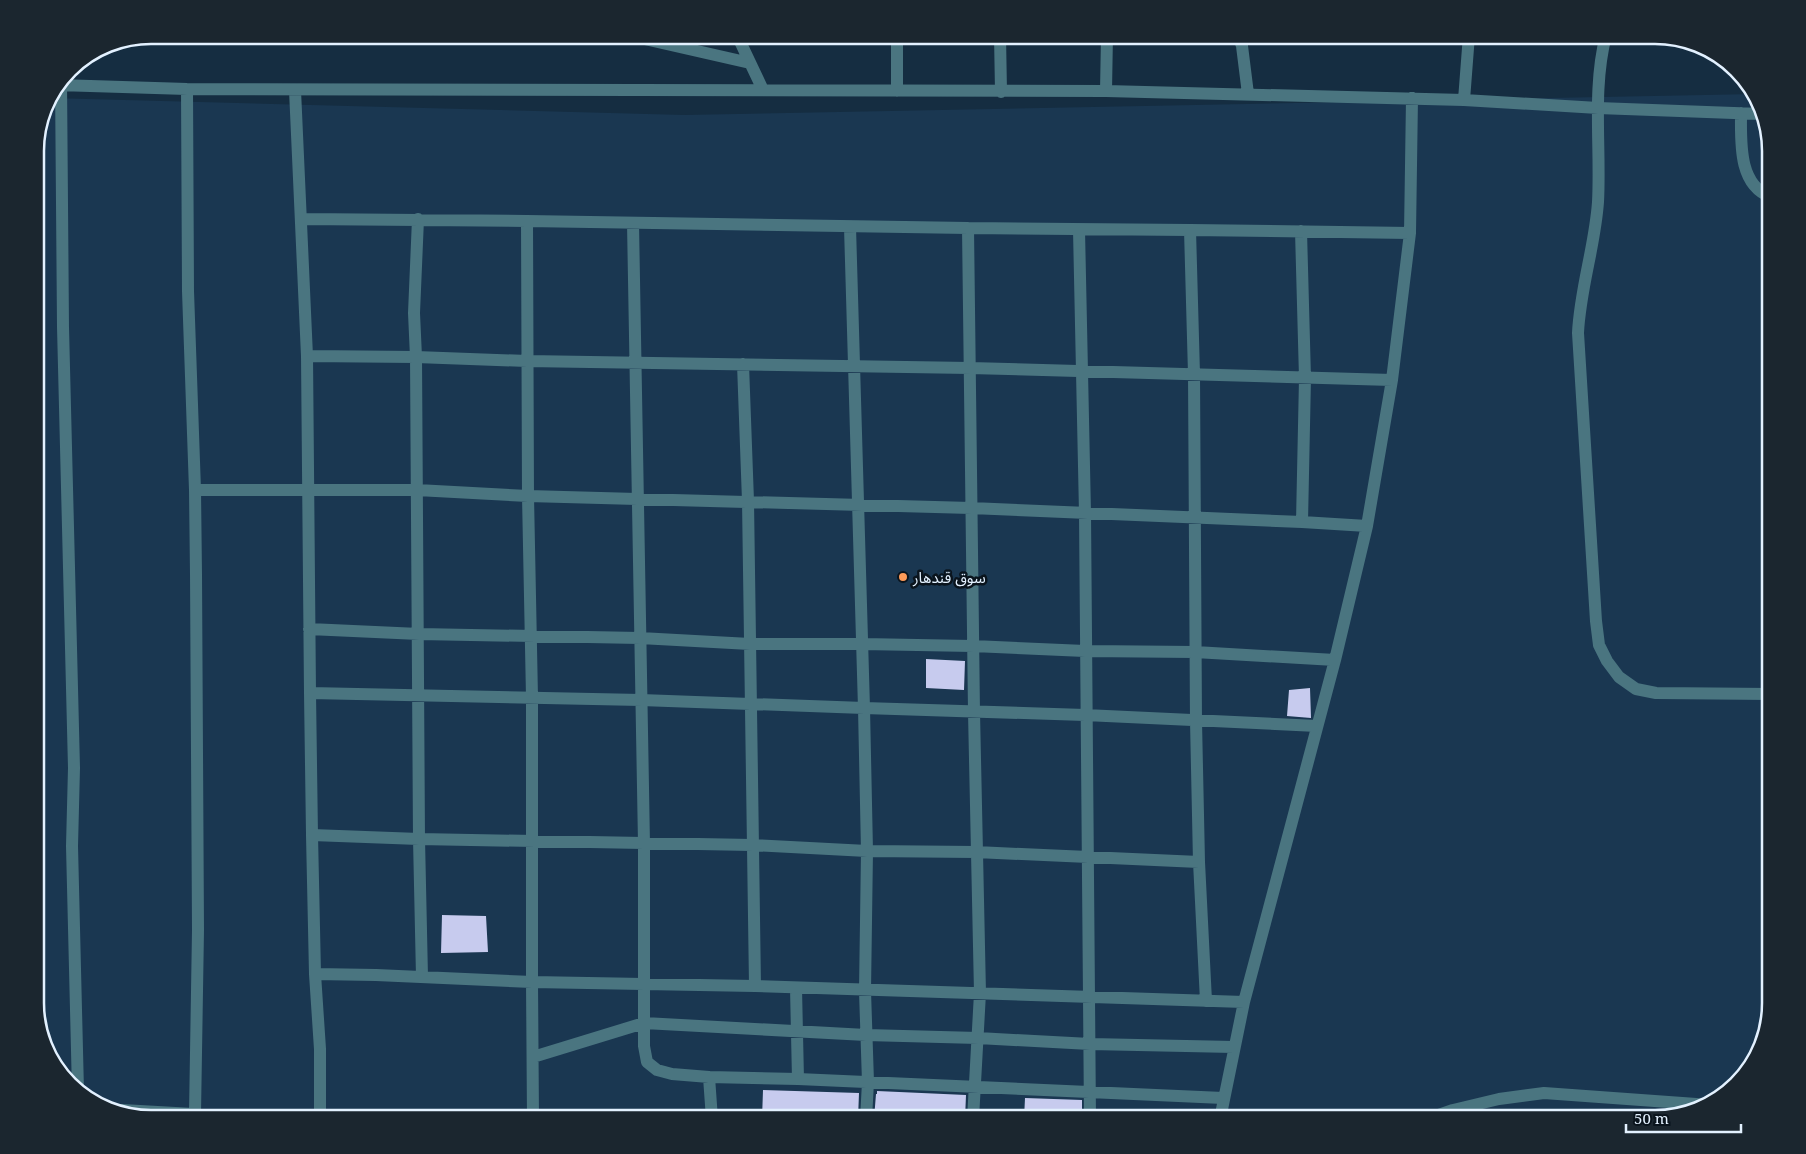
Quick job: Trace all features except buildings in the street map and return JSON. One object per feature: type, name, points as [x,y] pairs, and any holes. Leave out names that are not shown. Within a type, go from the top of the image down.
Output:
[{"type":"street","points":[[668,44],[750,62]]},
{"type":"street","points":[[741,44],[763,90]]},
{"type":"street","points":[[896,44],[897,91]]},
{"type":"street","points":[[1000,44],[1001,92]]},
{"type":"street","points":[[1106,91],[1107,44]]},
{"type":"street","points":[[1241,44],[1248,94]]},
{"type":"street","points":[[1464,100],[1468,44]]},
{"type":"street","points":[[1604,44],[1600,69],[1598,108],[1598,204],[1579,310],[1578,333],[1595,612],[1599,645],[1606,660],[1619,677],[1636,689],[1656,693],[1762,694]]},
{"type":"street","points":[[67,83],[188,89],[295,90],[1106,91],[1412,98],[1756,114]]},
{"type":"street","points":[[188,89],[188,291],[195,490],[198,920],[196,1110]]},
{"type":"street","points":[[295,90],[307,356],[314,974],[320,1049],[320,1110]]},
{"type":"street","points":[[60,94],[63,337],[74,768],[72,846],[78,1081]]},
{"type":"street","points":[[1222,1110],[1244,1002],[1335,660],[1367,526],[1392,380],[1410,233],[1412,98]]},
{"type":"street","points":[[1741,113],[1741,136],[1745,169],[1752,184],[1762,191]]},
{"type":"street","points":[[301,219],[418,219],[1079,230],[1301,230],[1410,233]]},
{"type":"street","points":[[418,219],[414,312],[422,977]]},
{"type":"street","points":[[527,221],[528,496],[532,697],[533,1110]]},
{"type":"street","points":[[633,223],[644,844],[644,1023],[647,1062],[657,1070],[672,1074],[709,1077],[798,1079],[1224,1098]]},
{"type":"street","points":[[850,227],[864,708],[865,991],[868,1082],[866,1110]]},
{"type":"street","points":[[968,228],[976,852],[980,993],[974,1110]]},
{"type":"street","points":[[1079,230],[1085,513],[1085,715],[1090,1110]]},
{"type":"street","points":[[1190,230],[1194,374],[1196,721],[1199,862],[1206,1001]]},
{"type":"street","points":[[1301,230],[1304,378],[1302,522]]},
{"type":"street","points":[[307,356],[970,368],[1392,380]]},
{"type":"street","points":[[743,364],[748,501],[755,986]]},
{"type":"street","points":[[195,490],[417,490],[528,496],[971,508],[1367,526]]},
{"type":"street","points":[[309,629],[419,634],[640,638],[750,644],[862,644],[1085,651],[1196,652],[1335,660]]},
{"type":"street","points":[[310,693],[641,700],[1085,715],[1317,726]]},
{"type":"street","points":[[312,835],[419,839],[752,845],[866,851],[976,852],[1199,862]]},
{"type":"street","points":[[314,974],[1244,1002]]},
{"type":"street","points":[[796,988],[798,1079]]},
{"type":"street","points":[[533,1057],[644,1023],[866,1035],[1090,1044],[1234,1047]]},
{"type":"street","points":[[709,1077],[711,1110]]},
{"type":"street","points":[[1453,1110],[1499,1099],[1544,1093],[1694,1103]]},
{"type":"shaded area","name":"سوق قندهار","points":[[1746,94],[1757,116],[1762,150],[1762,1004],[1757,1038],[1744,1063],[1731,1079],[1709,1096],[1696,1102],[1683,1107],[1656,1110],[150,1110],[116,1105],[91,1092],[75,1079],[58,1057],[52,1044],[47,1031],[44,1011],[44,143],[47,123],[58,98],[684,115]]},
{"type":"place","name":"سوق قندهار","points":[[903,577]]}]
